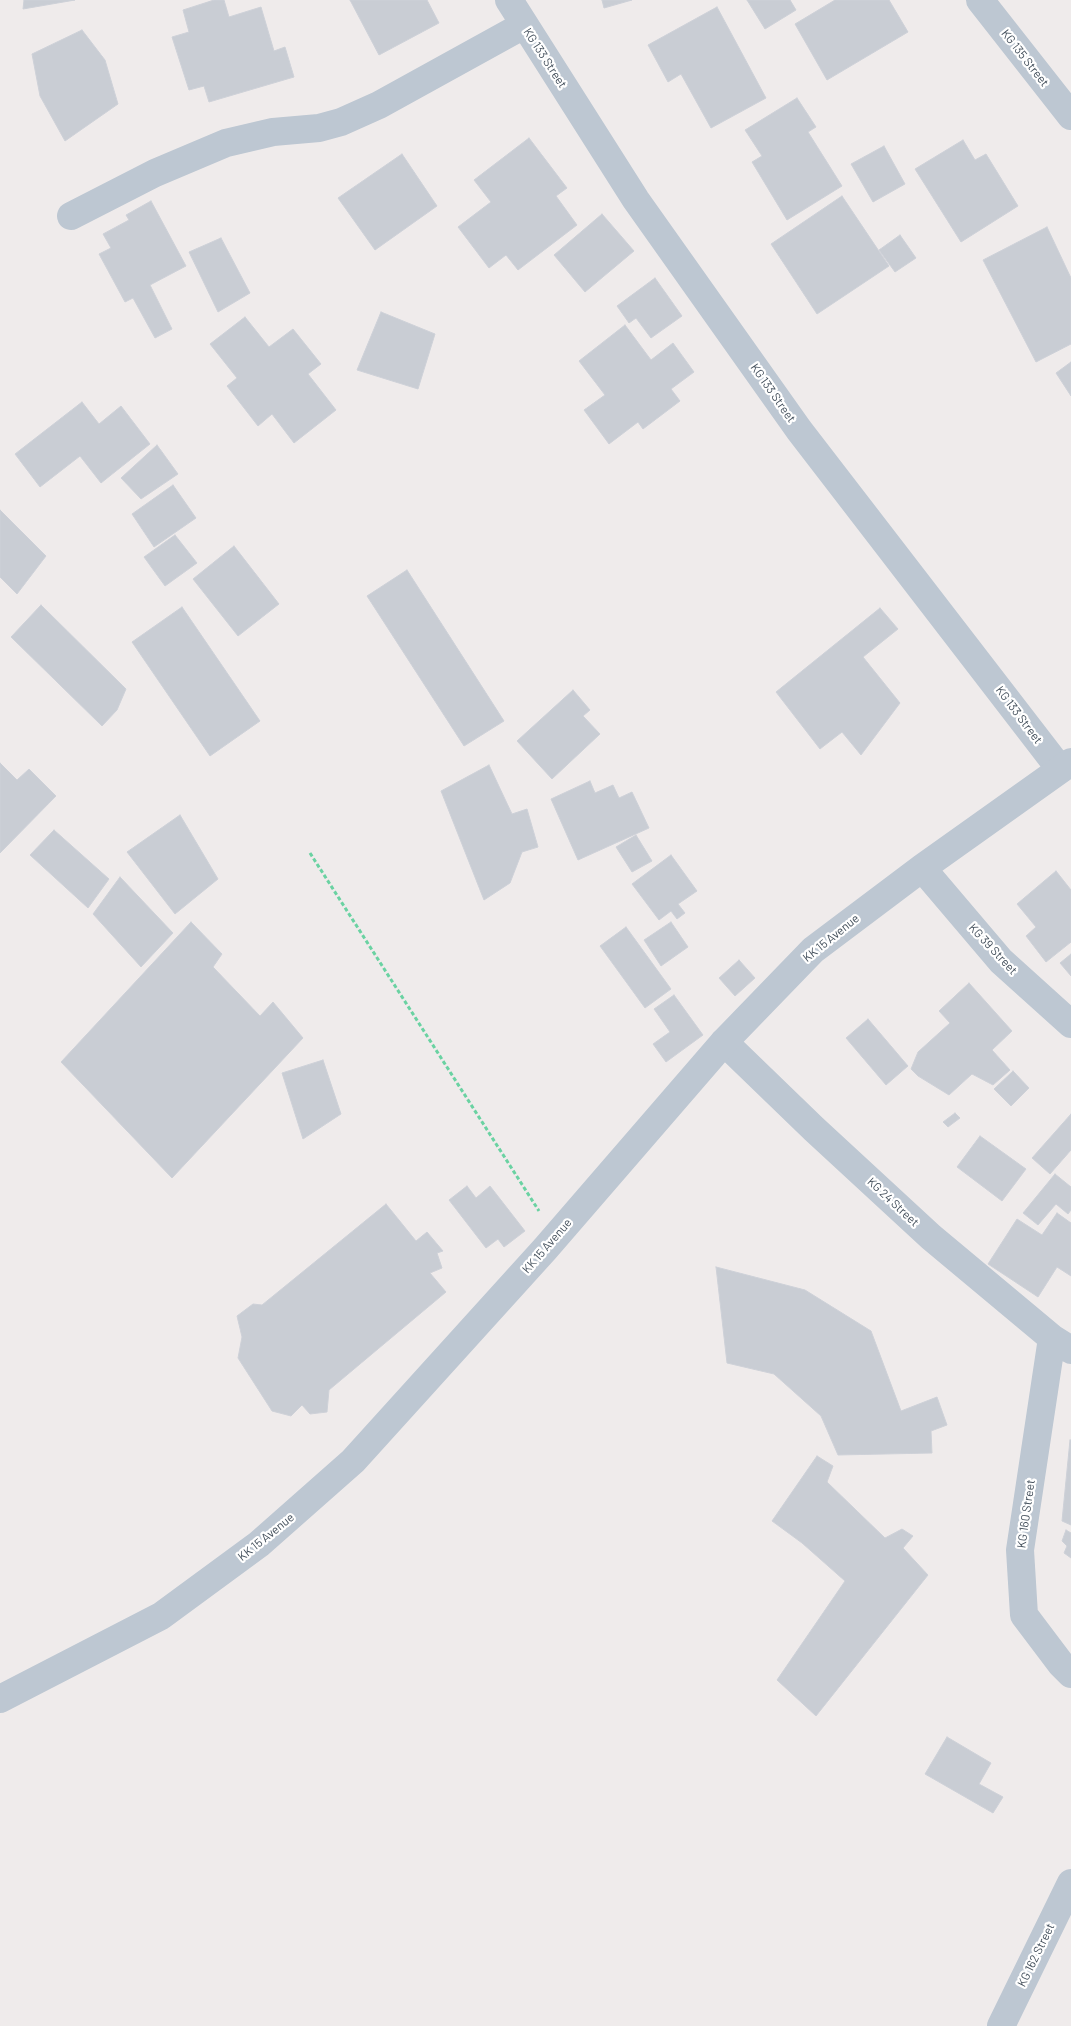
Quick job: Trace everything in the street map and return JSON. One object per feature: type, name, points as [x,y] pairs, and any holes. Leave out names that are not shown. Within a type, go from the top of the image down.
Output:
[{"type":"street","name":"KG 133 Street","points":[[509,0],[636,200],[788,414],[1066,766]]},
{"type":"street","name":"KG 135 Street","points":[[980,0],[1071,116]]},
{"type":"street","points":[[71,216],[155,173],[226,143],[272,132],[318,128],[341,122],[379,105],[524,25]]},
{"type":"street","name":"KK 15 Avenue","points":[[0,1699],[161,1616],[259,1544],[353,1462],[555,1237],[724,1042],[814,950],[922,868],[1066,766]]},
{"type":"street","name":"KG 39 Street","points":[[922,868],[1000,961],[1071,1024]]},
{"type":"street","name":"KG 24 Street","points":[[724,1042],[814,1129],[931,1237],[1062,1344]]},
{"type":"street","name":"KG 160 Street","points":[[1062,1344],[1020,1550],[1024,1615],[1061,1664],[1071,1674]]},
{"type":"street","name":"KG 162 Street","points":[[1001,2026],[1071,1883]]},
{"type":"path","points":[[310,852],[555,1237]]},
{"type":"building","points":[[24,0],[75,0],[23,9]]},
{"type":"building","points":[[214,0],[224,0],[229,17],[261,7],[274,51],[285,47],[294,77],[209,102],[204,86],[189,90],[172,37],[189,32],[183,10]]},
{"type":"building","points":[[350,0],[427,0],[439,23],[379,55]]},
{"type":"building","points":[[602,0],[632,0],[604,8]]},
{"type":"building","points":[[747,0],[790,0],[796,10],[765,29]]},
{"type":"building","points":[[835,0],[889,0],[908,32],[827,80],[795,24]]},
{"type":"building","points":[[717,7],[766,98],[711,128],[681,74],[668,82],[648,45]]},
{"type":"building","points":[[82,30],[105,60],[118,104],[65,141],[40,96],[32,54]]},
{"type":"building","points":[[797,98],[816,127],[808,132],[842,186],[787,220],[752,162],[762,156],[745,130]]},
{"type":"building","points":[[529,138],[567,188],[556,196],[577,225],[518,270],[506,255],[489,268],[458,227],[491,202],[474,180]]},
{"type":"building","points":[[963,140],[975,160],[986,154],[1018,206],[961,242],[915,169]]},
{"type":"building","points":[[884,146],[905,184],[873,202],[851,164]]},
{"type":"building","points":[[402,154],[437,206],[375,250],[338,198]]},
{"type":"building","points":[[842,196],[889,266],[817,314],[771,244]]},
{"type":"building","points":[[151,201],[186,266],[150,285],[172,329],[155,338],[133,298],[125,302],[99,254],[111,248],[103,234],[129,220],[126,215]]},
{"type":"building","points":[[602,214],[634,251],[585,292],[554,255]]},
{"type":"building","points":[[1047,227],[1071,278],[1071,344],[1036,362],[983,260]]},
{"type":"building","points":[[900,235],[916,258],[895,272],[879,250]]},
{"type":"building","points":[[221,238],[250,293],[218,312],[189,252]]},
{"type":"building","points":[[655,278],[682,316],[651,338],[636,318],[629,323],[617,306]]},
{"type":"building","points":[[381,312],[435,334],[418,389],[357,370]]},
{"type":"building","points":[[245,317],[269,347],[293,329],[321,364],[308,374],[336,410],[294,443],[272,414],[258,426],[227,386],[237,378],[210,344]]},
{"type":"building","points":[[625,325],[651,360],[673,343],[694,372],[671,389],[680,401],[643,429],[638,422],[609,444],[584,410],[605,395],[579,361]]},
{"type":"building","points":[[1071,362],[1071,396],[1056,373]]},
{"type":"building","points":[[82,402],[99,424],[121,406],[150,444],[101,483],[80,456],[40,487],[15,454]]},
{"type":"building","points":[[157,445],[178,474],[141,499],[121,478]]},
{"type":"building","points":[[173,485],[196,518],[154,547],[132,514]]},
{"type":"building","points":[[0,510],[46,556],[17,594],[0,577]]},
{"type":"building","points":[[175,535],[197,563],[165,586],[144,557]]},
{"type":"building","points":[[234,546],[279,604],[238,636],[193,579]]},
{"type":"building","points":[[407,570],[504,721],[464,746],[367,596]]},
{"type":"building","points":[[41,605],[126,689],[117,710],[102,726],[11,637]]},
{"type":"building","points":[[182,607],[260,721],[210,756],[132,642]]},
{"type":"building","points":[[880,608],[898,629],[863,657],[900,703],[861,755],[842,732],[820,749],[776,692]]},
{"type":"building","points":[[573,690],[590,710],[583,716],[600,734],[552,779],[517,741]]},
{"type":"building","points":[[0,763],[17,780],[29,769],[56,796],[0,853]]},
{"type":"building","points":[[489,765],[512,814],[527,809],[538,847],[522,852],[510,883],[484,900],[441,791]]},
{"type":"building","points":[[590,781],[595,793],[613,785],[619,798],[632,792],[649,828],[578,860],[551,799]]},
{"type":"building","points":[[180,815],[218,879],[175,914],[127,852]]},
{"type":"building","points":[[54,830],[109,879],[88,908],[30,855]]},
{"type":"building","points":[[636,835],[652,861],[632,872],[616,847]]},
{"type":"building","points":[[671,855],[697,891],[678,904],[685,913],[677,919],[671,911],[659,920],[632,884]]},
{"type":"building","points":[[1056,871],[1071,890],[1071,942],[1046,962],[1026,936],[1036,927],[1017,904]]},
{"type":"building","points":[[120,877],[173,933],[141,967],[93,914]]},
{"type":"building","points":[[191,922],[222,954],[213,967],[260,1016],[273,1002],[303,1038],[172,1178],[61,1062]]},
{"type":"building","points":[[671,922],[688,947],[661,966],[644,940]]},
{"type":"building","points":[[626,927],[671,989],[645,1008],[600,946]]},
{"type":"building","points":[[1071,954],[1071,976],[1060,963]]},
{"type":"building","points":[[739,960],[755,978],[735,996],[719,978]]},
{"type":"building","points":[[969,983],[1012,1031],[992,1050],[1010,1070],[993,1085],[972,1074],[949,1095],[918,1076],[911,1069],[918,1052],[950,1023],[939,1011]]},
{"type":"building","points":[[674,995],[703,1035],[666,1062],[653,1044],[670,1032],[654,1009]]},
{"type":"building","points":[[868,1019],[908,1066],[886,1085],[846,1038]]},
{"type":"building","points":[[323,1060],[341,1114],[303,1139],[282,1073]]},
{"type":"building","points":[[1013,1071],[1029,1088],[1011,1106],[994,1089]]},
{"type":"building","points":[[955,1113],[960,1118],[948,1127],[943,1122]]},
{"type":"building","points":[[1071,1114],[1071,1150],[1050,1174],[1032,1158]]},
{"type":"building","points":[[980,1136],[1026,1169],[1002,1201],[957,1167]]},
{"type":"building","points":[[1055,1174],[1071,1187],[1071,1210],[1068,1214],[1056,1204],[1038,1225],[1023,1213]]},
{"type":"building","points":[[467,1186],[476,1198],[490,1186],[525,1231],[504,1247],[498,1239],[486,1248],[449,1200]]},
{"type":"building","points":[[386,1204],[416,1241],[427,1232],[443,1251],[437,1253],[442,1268],[430,1273],[446,1292],[329,1390],[327,1412],[310,1414],[302,1405],[291,1416],[272,1411],[238,1358],[242,1337],[237,1316],[253,1304],[262,1305]]},
{"type":"building","points":[[1057,1213],[1071,1223],[1071,1276],[1057,1267],[1038,1297],[988,1264],[1017,1219],[1042,1235]]},
{"type":"building","points":[[716,1267],[805,1290],[871,1331],[901,1411],[937,1397],[947,1425],[931,1431],[932,1453],[838,1455],[821,1416],[774,1374],[727,1363]]},
{"type":"building","points":[[1071,1440],[1071,1525],[1062,1521]]},
{"type":"building","points":[[817,1456],[833,1466],[827,1482],[885,1538],[902,1529],[913,1536],[903,1548],[928,1575],[816,1716],[777,1680],[845,1581],[802,1543],[772,1521]]},
{"type":"building","points":[[1066,1530],[1071,1533],[1071,1558],[1064,1553],[1067,1546],[1062,1541]]},
{"type":"building","points":[[947,1737],[991,1763],[979,1784],[1003,1797],[993,1813],[925,1774]]}]
